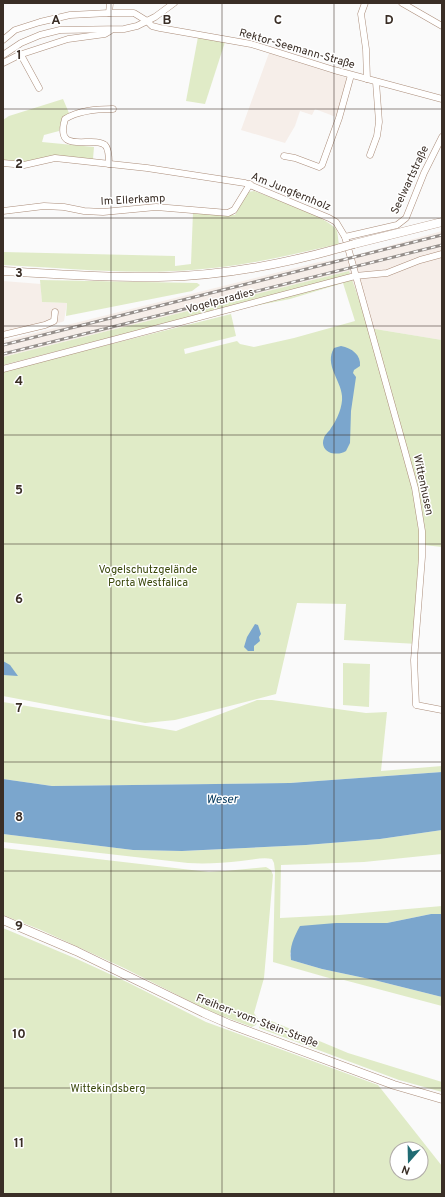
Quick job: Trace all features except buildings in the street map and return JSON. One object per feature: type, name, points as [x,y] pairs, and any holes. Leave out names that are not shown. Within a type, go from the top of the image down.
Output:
[{"type":"main road","points":[[3,271],[158,278],[201,275],[268,266],[442,222]]},
{"type":"main road","name":"Freiherr-vom-Stein-Straße","points":[[3,920],[82,954],[229,1024],[400,1087],[442,1099]]},
{"type":"street","points":[[109,13],[110,3]]},
{"type":"street","points":[[3,55],[21,43],[40,35],[60,30],[112,30],[137,26],[148,21],[174,3]]},
{"type":"street","points":[[365,3],[361,14],[366,49],[367,79]]},
{"type":"street","points":[[402,3],[442,26]]},
{"type":"street","name":"Rektor-Seemann-Straße","points":[[3,40],[16,30],[40,22],[70,15],[134,13],[148,21],[152,26],[251,44],[351,75],[442,99]]},
{"type":"street","points":[[3,63],[21,55],[68,39],[105,34],[112,30]]},
{"type":"street","points":[[21,55],[39,88]]},
{"type":"street","points":[[284,156],[295,158],[319,167],[322,165],[339,118],[351,75]]},
{"type":"street","points":[[370,155],[377,136],[379,122],[376,82]]},
{"type":"street","points":[[109,164],[107,149],[104,145],[100,143],[70,141],[64,135],[63,127],[65,118],[71,115],[89,110],[113,109]]},
{"type":"street","name":"Seelwartstraße","points":[[345,237],[397,225],[406,218],[424,173],[440,147],[442,137]]},
{"type":"street","name":"Am Jungfernholz","points":[[3,163],[24,165],[55,158],[155,169],[250,184],[336,222],[345,237],[355,276]]},
{"type":"street","name":"Im Ellerkamp","points":[[3,211],[44,206],[103,212],[156,207],[228,213],[234,210],[250,184]]},
{"type":"street","name":"Vogelparadies","points":[[3,369],[355,276],[387,273],[420,260],[442,254]]},
{"type":"street","name":"Wittenhusen","points":[[355,276],[415,488],[422,531],[422,557],[414,660],[416,705],[439,709]]},
{"type":"street","points":[[3,335],[54,321],[55,312]]},
{"type":"shaded area","points":[[269,53],[347,78],[336,117],[315,109],[312,115],[300,111],[295,126],[285,143],[241,130]]},
{"type":"shaded area","points":[[442,231],[442,340],[369,328],[349,271],[3,357],[3,341],[319,262],[345,258]]},
{"type":"shaded area","points":[[3,281],[41,284],[42,302],[67,303],[64,321],[3,337]]},
{"type":"green space","points":[[198,37],[225,42],[205,104],[186,101]]},
{"type":"green space","points":[[63,99],[69,113],[62,119],[59,131],[44,135],[42,142],[94,147],[93,159],[54,155],[23,163],[3,161],[3,120],[9,116]]},
{"type":"green space","points":[[254,191],[298,208],[331,224],[337,230],[339,244],[248,263],[192,270],[145,272],[3,265],[3,252],[175,256],[175,266],[191,264],[193,212],[235,215],[248,192]]},
{"type":"green space","name":"Vogelschutzgelände Porta Westfalica","points":[[349,271],[369,328],[442,340],[442,547],[424,545],[418,644],[344,640],[346,604],[297,603],[276,694],[175,720],[145,723],[3,696],[3,371],[231,314],[236,336],[184,349],[185,354],[237,341],[240,344],[254,347],[294,338],[355,321],[343,283],[290,299],[171,322],[3,365],[3,357]]},
{"type":"green space","points":[[40,280],[197,283],[200,285],[192,291],[66,316],[67,303],[42,302]]},
{"type":"green space","points":[[343,663],[370,664],[369,707],[343,705]]},
{"type":"green space","points":[[257,700],[272,700],[366,713],[387,712],[381,771],[442,766],[442,772],[290,783],[52,786],[3,779],[3,702],[176,731]]},
{"type":"green space","points":[[442,830],[442,854],[364,862],[281,865],[280,918],[339,915],[442,906],[442,914],[431,914],[387,923],[336,923],[290,953],[291,960],[322,969],[442,997],[442,1006],[344,980],[336,980],[273,962],[275,871],[272,859],[261,858],[234,862],[188,863],[3,842],[3,834],[133,850],[183,851],[306,845],[380,839]]},
{"type":"green space","points":[[3,848],[209,872],[266,867],[271,870],[273,875],[264,978],[254,1013],[258,1019],[256,1025],[252,1027],[209,1011],[124,968],[41,930],[3,915]]},
{"type":"green space","name":"Wittekindsberg","points":[[3,928],[127,982],[206,1022],[378,1085],[422,1141],[389,1141],[389,1181],[429,1181],[429,1150],[442,1166],[442,1194],[3,1194]]},
{"type":"green space","points":[[262,1017],[348,1053],[442,1082],[442,1092],[399,1080],[259,1028]]},
{"type":"water","points":[[341,346],[349,348],[357,355],[360,366],[354,370],[353,373],[356,377],[351,411],[350,443],[346,451],[335,454],[327,451],[324,447],[323,441],[335,421],[342,404],[341,390],[331,360],[331,354],[334,348]]},
{"type":"water","points":[[255,624],[258,625],[261,634],[259,637],[260,641],[254,646],[254,651],[248,651],[244,647],[247,637]]},
{"type":"water","points":[[3,661],[10,665],[18,676],[3,675]]},
{"type":"water","name":"Weser","points":[[442,772],[442,830],[380,839],[306,845],[182,851],[133,850],[3,834],[3,779],[52,786],[290,783]]},
{"type":"water","points":[[431,914],[442,914],[442,997],[322,969],[291,960],[291,946],[300,926],[336,923],[387,923]]},
{"type":"railway","points":[[3,345],[442,235]]},
{"type":"railway","points":[[3,354],[442,245]]}]
